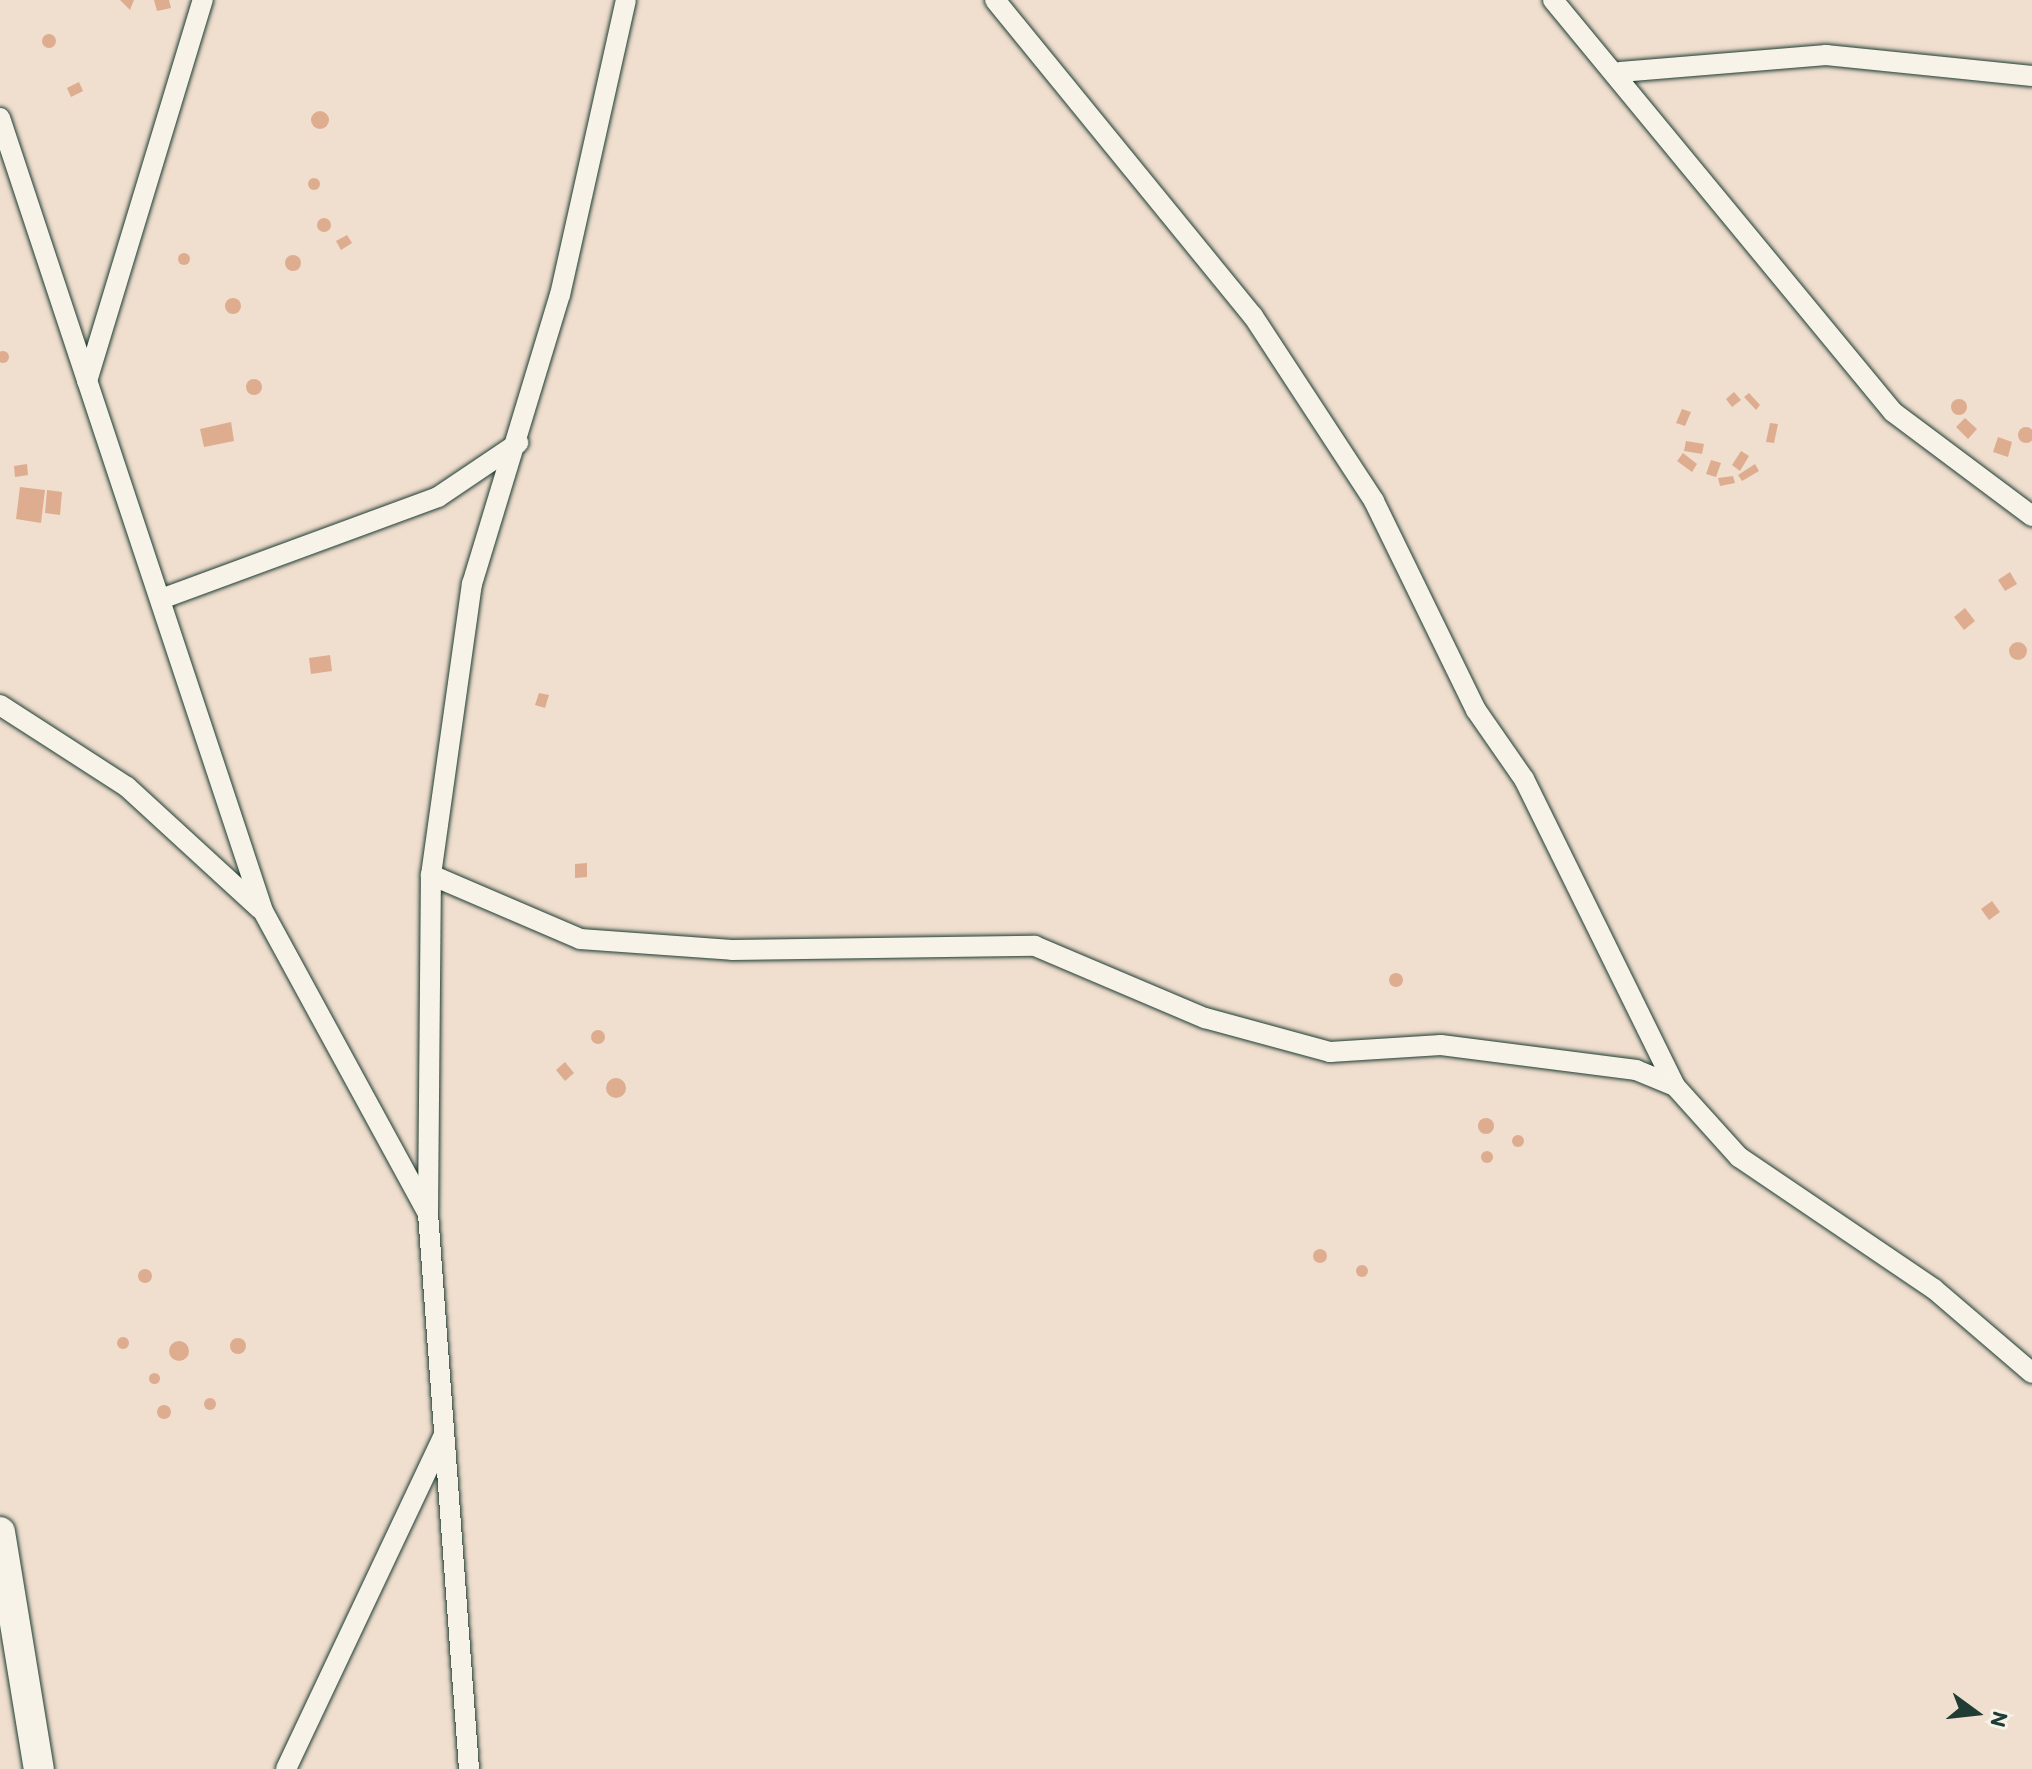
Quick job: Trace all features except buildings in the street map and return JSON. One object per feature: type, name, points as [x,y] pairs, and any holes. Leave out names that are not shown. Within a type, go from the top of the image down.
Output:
[{"type":"main road","points":[[0,1532],[39,1769]]},
{"type":"street","points":[[87,381],[203,0]]},
{"type":"street","points":[[469,1769],[428,1213],[431,875],[472,584],[518,443],[560,295],[626,0]]},
{"type":"street","points":[[995,0],[1253,316],[1374,501],[1476,710],[1524,779],[1675,1086],[1739,1157],[1934,1289],[2032,1373]]},
{"type":"street","points":[[1553,0],[1620,72],[1884,403],[2032,516]]},
{"type":"street","points":[[1620,72],[1826,55],[2032,76]]},
{"type":"street","points":[[0,118],[87,381],[164,598],[263,911],[428,1213]]},
{"type":"street","points":[[164,598],[438,497],[518,443]]},
{"type":"street","points":[[0,705],[127,787],[263,911]]},
{"type":"street","points":[[431,875],[580,939],[732,950],[1035,946],[1205,1018],[1330,1052],[1441,1045],[1551,1055],[1636,1070],[1675,1086]]},
{"type":"street","points":[[286,1769],[443,1437]]}]
